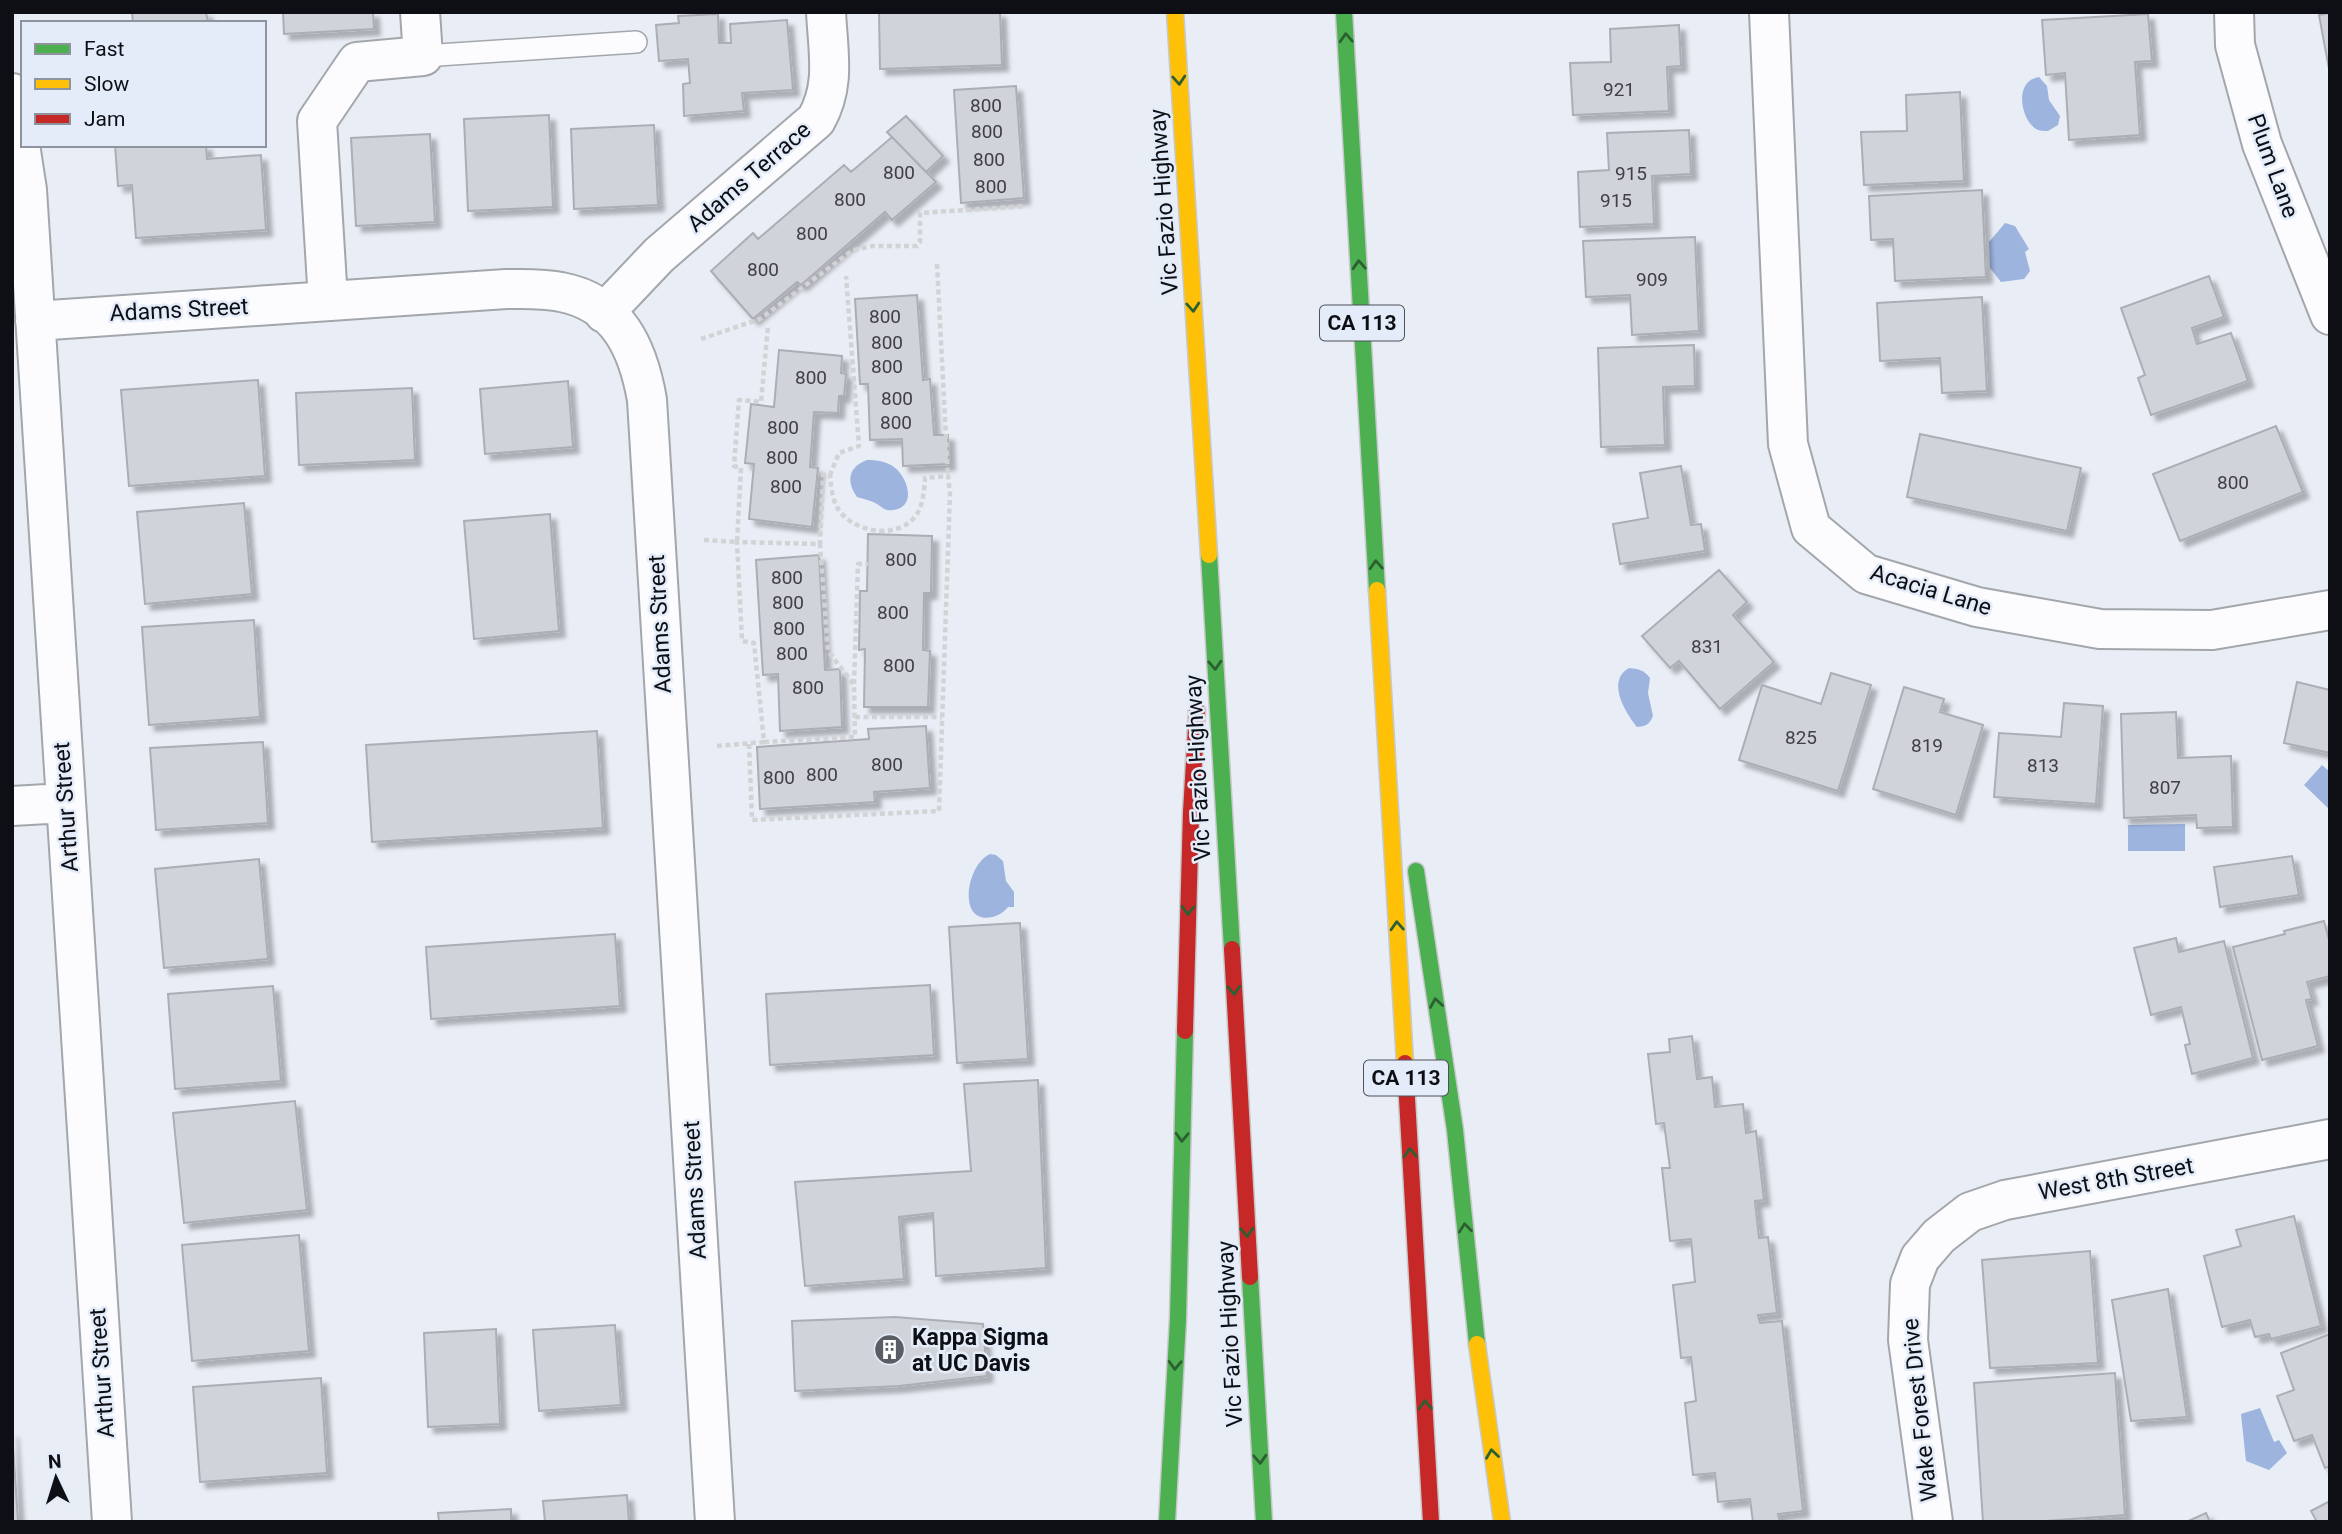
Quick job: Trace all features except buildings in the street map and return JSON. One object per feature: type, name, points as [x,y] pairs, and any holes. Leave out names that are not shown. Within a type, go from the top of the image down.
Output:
[{"type":"highway","name":"Vic Fazio Highway","points":[[1175,12],[1209,548],[1264,1522]]},
{"type":"highway","name":"CA 113","points":[[1344,12],[1432,1522]]},
{"type":"highway","points":[[1200,670],[1209,548]]},
{"type":"highway","points":[[1380,634],[1405,799]]},
{"type":"highway","points":[[1167,1522],[1175,1353],[1191,805],[1198,697]]},
{"type":"highway","points":[[1414,854],[1455,1130],[1478,1358],[1502,1522]]},
{"type":"street","points":[[328,301],[317,121],[357,62],[423,56],[420,12]]},
{"type":"street","name":"Adams Terrace","points":[[604,313],[659,255],[816,120],[825,104],[830,83],[826,12]]},
{"type":"street","name":"Acacia Lane","points":[[1769,12],[1788,444],[1811,528],[1866,574],[1977,607],[2099,629],[2212,630],[2330,610]]},
{"type":"street","name":"Plum Lane","points":[[2234,12],[2235,45],[2262,144],[2330,315]]},
{"type":"street","name":"Arthur Street","points":[[12,93],[27,190],[112,1522]]},
{"type":"street","name":"Adams Street","points":[[35,321],[92,315],[536,289],[579,297],[604,313],[622,330],[633,348],[642,371],[647,400],[715,1522]]},
{"type":"street","points":[[12,806],[65,803]]},
{"type":"street","name":"West 8th Street","points":[[1920,1258],[1939,1236],[1970,1212],[2005,1200],[2330,1139]]},
{"type":"street","name":"Wake Forest Drive","points":[[1920,1258],[1910,1284],[1908,1340],[1933,1522]]},
{"type":"lane","points":[[423,56],[636,42]]},
{"type":"path","points":[[701,339],[760,319],[853,250],[873,246],[917,246],[920,242],[920,213],[1026,206]]},
{"type":"path","points":[[749,744],[752,820],[939,811],[950,493],[937,264]]},
{"type":"path","points":[[846,275],[859,446],[839,453],[830,475],[836,506],[846,519],[869,530],[896,530],[914,519],[924,497],[925,478],[948,476]]},
{"type":"path","points":[[764,742],[754,643],[742,641],[737,542],[741,468],[734,466],[739,400],[761,402],[768,326]]},
{"type":"path","points":[[830,475],[823,474],[820,544],[828,651],[854,685]]},
{"type":"path","points":[[704,540],[820,544]]},
{"type":"path","points":[[717,746],[855,737],[858,564],[868,564]]},
{"type":"path","points":[[855,717],[942,718]]},
{"type":"water","points":[[2039,77],[2047,86],[2049,100],[2060,116],[2058,125],[2048,131],[2036,129],[2031,124],[2026,118],[2022,101],[2025,86]]},
{"type":"water","points":[[2005,223],[2015,226],[2029,249],[2025,252],[2030,271],[2024,279],[2001,282],[1990,268],[1989,242]]},
{"type":"water","points":[[867,460],[888,463],[899,471],[908,491],[906,503],[901,508],[887,510],[857,497],[851,486],[851,475],[856,467]]},
{"type":"water","points":[[1629,668],[1641,670],[1650,678],[1648,693],[1653,716],[1649,723],[1643,726],[1637,727],[1620,697],[1619,681]]},
{"type":"water","points":[[2322,765],[2330,772],[2330,810],[2304,785]]},
{"type":"water","points":[[2185,824],[2185,851],[2128,851],[2128,825]]},
{"type":"water","points":[[990,854],[1003,861],[1006,881],[1014,892],[1014,907],[984,918],[974,913],[971,908],[969,893],[975,870]]},
{"type":"water","points":[[2260,1408],[2274,1442],[2279,1440],[2287,1453],[2269,1470],[2246,1461],[2241,1414]]},
{"type":"traffic: fast","points":[[1344,12],[1377,590]]},
{"type":"traffic: fast","points":[[1209,555],[1232,949]]},
{"type":"traffic: fast","points":[[1416,871],[1455,1130],[1477,1344]]},
{"type":"traffic: fast","points":[[1167,1522],[1178,1319],[1185,1031]]},
{"type":"traffic: fast","points":[[1250,1277],[1264,1522]]},
{"type":"traffic: slow","points":[[1175,12],[1209,555]]},
{"type":"traffic: slow","points":[[1377,590],[1405,1063]]},
{"type":"traffic: slow","points":[[1477,1344],[1502,1522]]},
{"type":"traffic: jam","points":[[1185,1031],[1191,812],[1197,711]]},
{"type":"traffic: jam","points":[[1232,949],[1250,1277]]},
{"type":"traffic: jam","points":[[1405,1063],[1431,1522]]},
{"type":"place","name":"Kappa Sigma at UC Davis","points":[[889,1350]]}]
